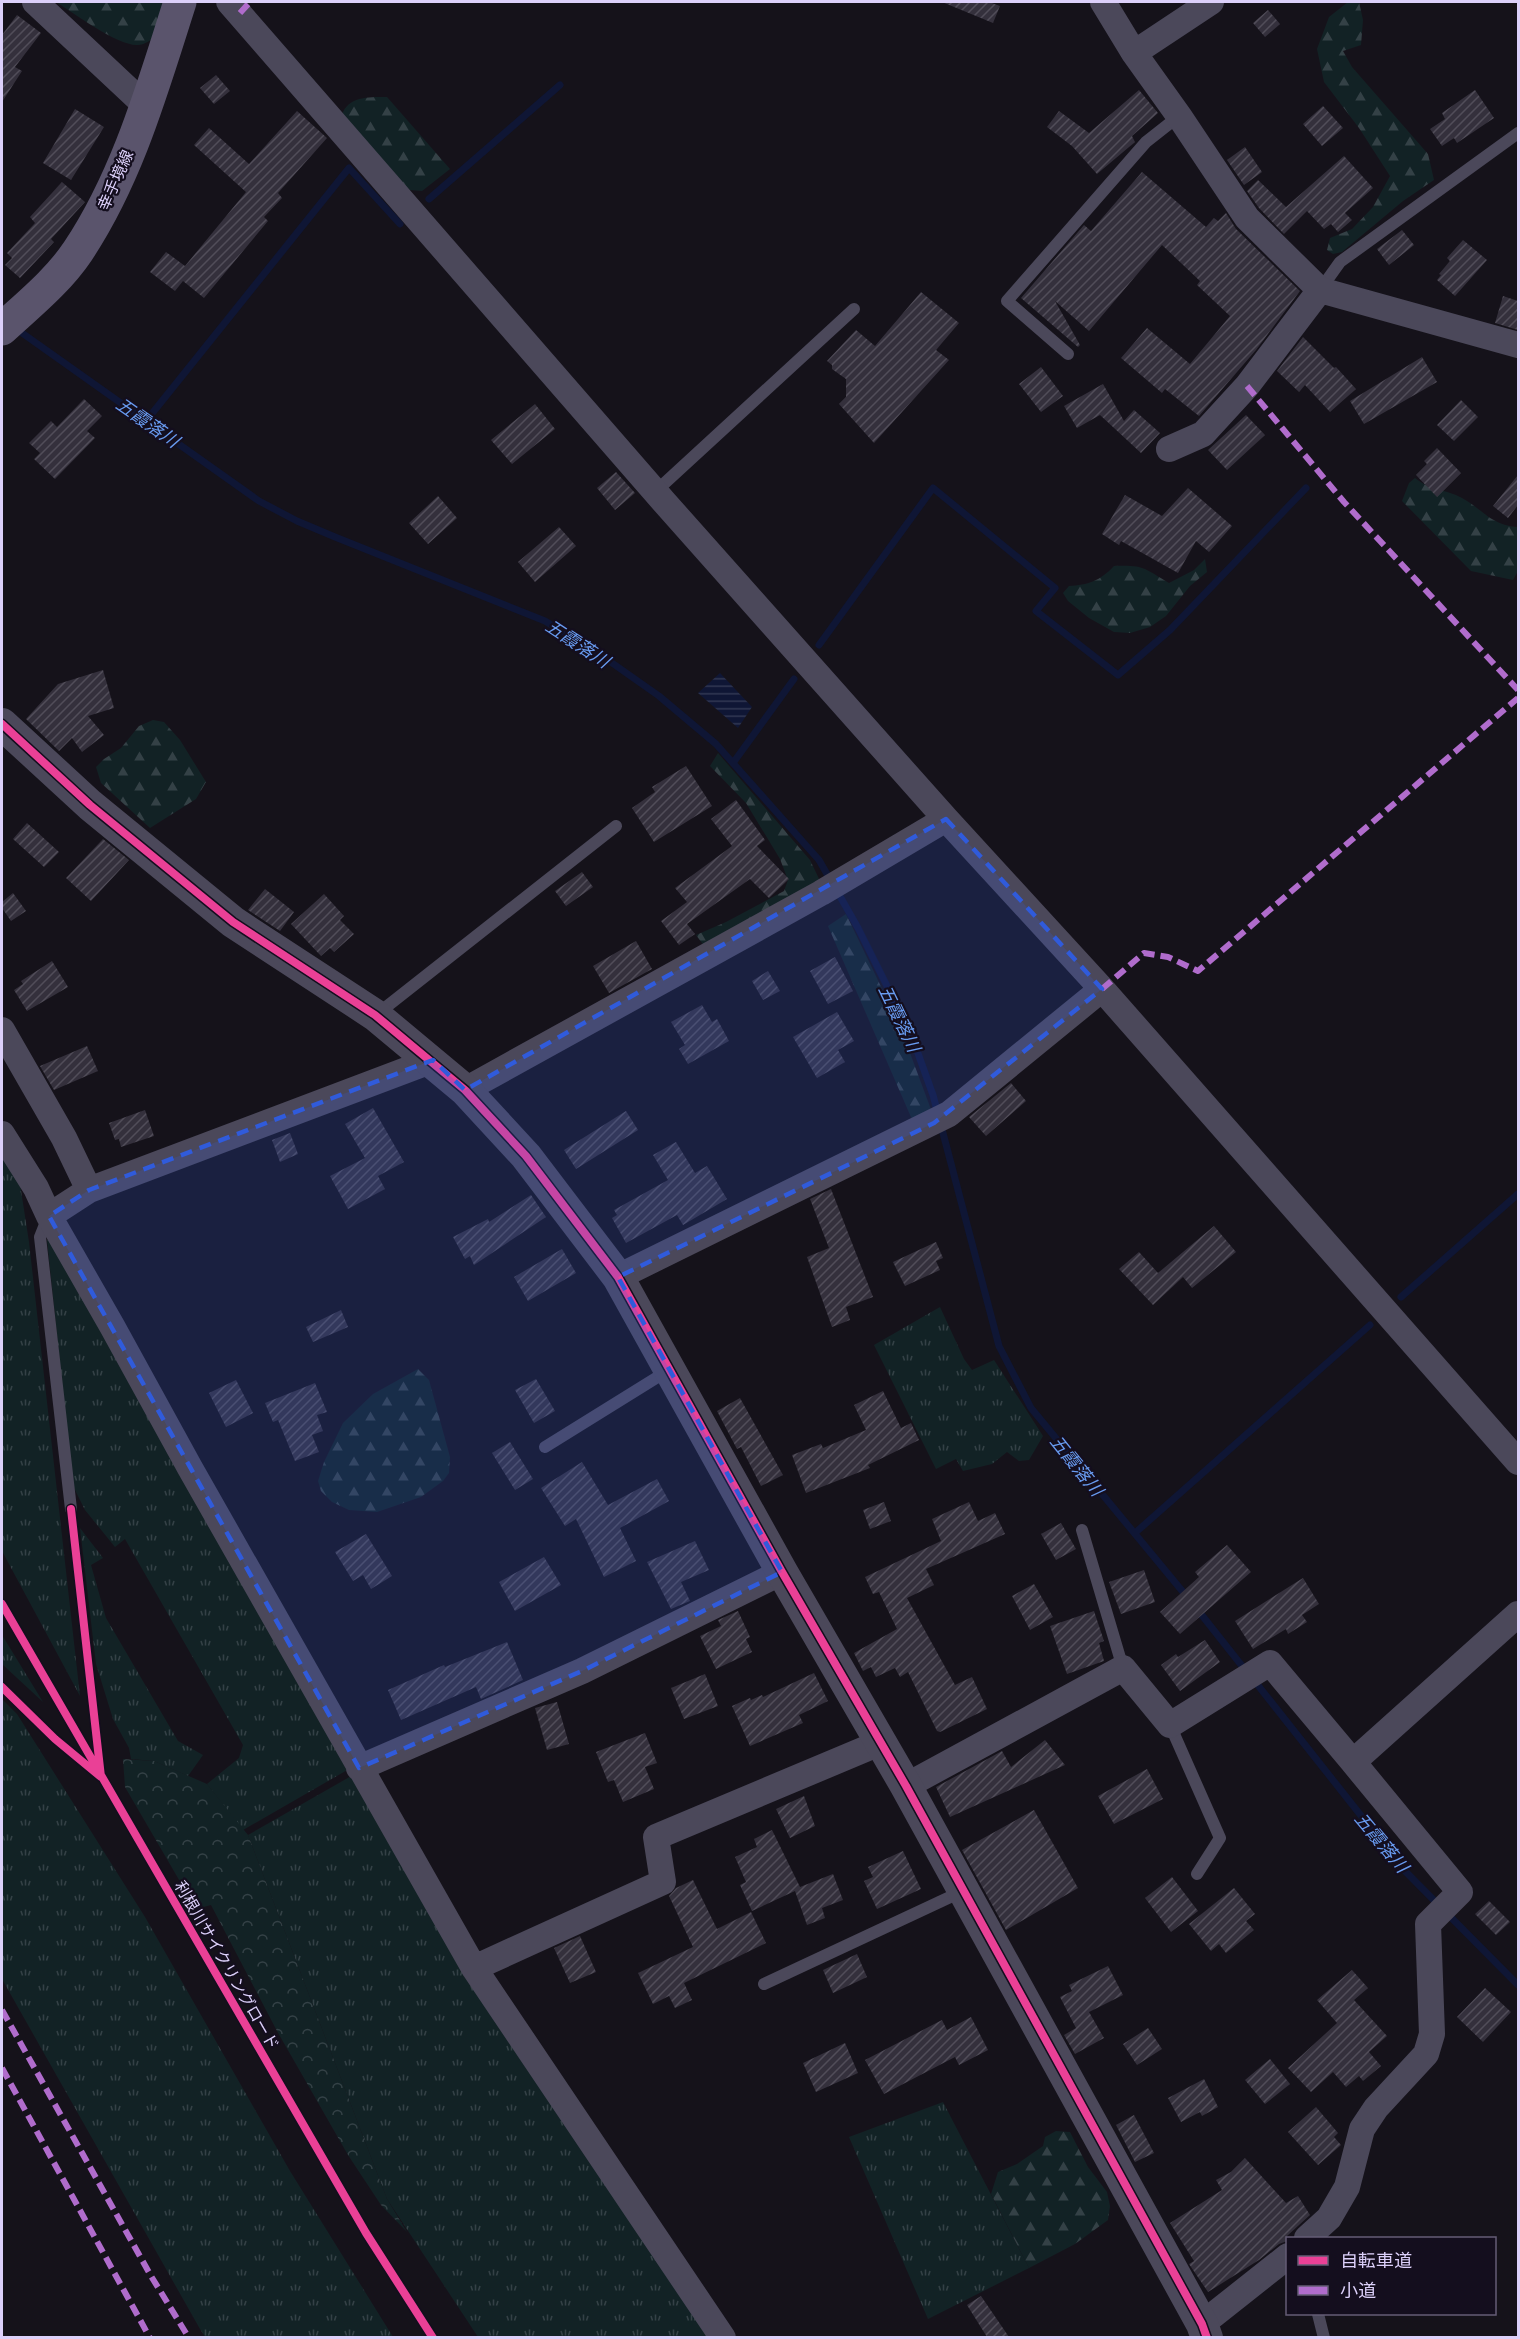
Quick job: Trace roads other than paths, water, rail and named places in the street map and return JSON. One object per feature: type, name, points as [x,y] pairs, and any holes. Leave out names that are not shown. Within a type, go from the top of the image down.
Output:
[{"type":"main road","name":"幸手境線","points":[[12,319],[56,279],[78,252],[107,201],[146,106],[180,2]]},
{"type":"street","points":[[35,2],[146,106]]},
{"type":"street","points":[[230,2],[655,492],[946,819],[1102,989],[1518,1462]]},
{"type":"street","points":[[1103,2],[1134,53],[1247,218],[1320,290],[1518,345]]},
{"type":"street","points":[[1134,53],[1211,2]]},
{"type":"street","points":[[1169,449],[1203,434],[1247,386],[1320,290]]},
{"type":"street","points":[[2,724],[90,805],[233,922],[375,1015],[433,1060],[465,1090],[526,1156],[618,1277],[782,1572],[882,1742],[1205,2331],[1286,2257]]},
{"type":"street","points":[[465,1090],[821,893],[946,819]]},
{"type":"street","points":[[618,1277],[941,1118],[1102,989]]},
{"type":"street","points":[[2,1030],[64,1138],[89,1190]]},
{"type":"street","points":[[48,1216],[89,1190],[433,1060]]},
{"type":"street","points":[[2,1134],[36,1188],[48,1216],[474,1968],[723,2337]]},
{"type":"street","points":[[359,1768],[582,1671],[782,1572]]},
{"type":"street","points":[[1353,1762],[1518,1614]]},
{"type":"street","points":[[906,1786],[1123,1668],[1170,1725],[1270,1663],[1460,1892],[1428,1924],[1432,2034],[1426,2054],[1376,2108],[1362,2129],[1347,2187],[1329,2218],[1308,2237]]},
{"type":"street","points":[[474,1968],[663,1882],[656,1836],[882,1742]]},
{"type":"lane","points":[[1068,354],[1007,301],[1146,142],[1179,116]]},
{"type":"lane","points":[[1320,290],[1340,262],[1518,133]]},
{"type":"lane","points":[[655,492],[854,309]]},
{"type":"lane","points":[[375,1015],[616,826]]},
{"type":"lane","points":[[48,1216],[40,1237],[70,1509]]},
{"type":"lane","points":[[545,1446],[670,1370]]},
{"type":"lane","points":[[1082,1530],[1123,1668]]},
{"type":"lane","points":[[1170,1725],[1220,1838],[1197,1874]]},
{"type":"lane","points":[[764,1984],[964,1891]]},
{"type":"lane","points":[[1318,2315],[1324,2337]]},
{"type":"water","points":[[720,673],[752,707],[738,728],[698,693]]},
{"type":"waterway","points":[[429,199],[560,85]]},
{"type":"waterway","points":[[146,421],[349,168],[400,224]]},
{"type":"waterway","name":"五霞落川","points":[[15,328],[259,501],[297,521],[335,537],[545,621],[605,658],[659,696],[716,744],[819,860],[831,881]]},
{"type":"waterway","points":[[819,645],[933,488],[1055,588],[1036,611],[1118,675],[1170,630],[1306,488]]},
{"type":"waterway","points":[[733,763],[794,679]]},
{"type":"waterway","name":"五霞落川","points":[[837,891],[911,1034],[933,1095],[999,1346],[1031,1408],[1188,1598]]},
{"type":"waterway","points":[[1401,1297],[1518,1194]]},
{"type":"waterway","points":[[1135,1533],[1370,1325]]},
{"type":"waterway","name":"五霞落川","points":[[1197,1609],[1246,1671]]},
{"type":"waterway","name":"五霞落川","points":[[1253,1679],[1404,1870],[1518,1985]]}]
